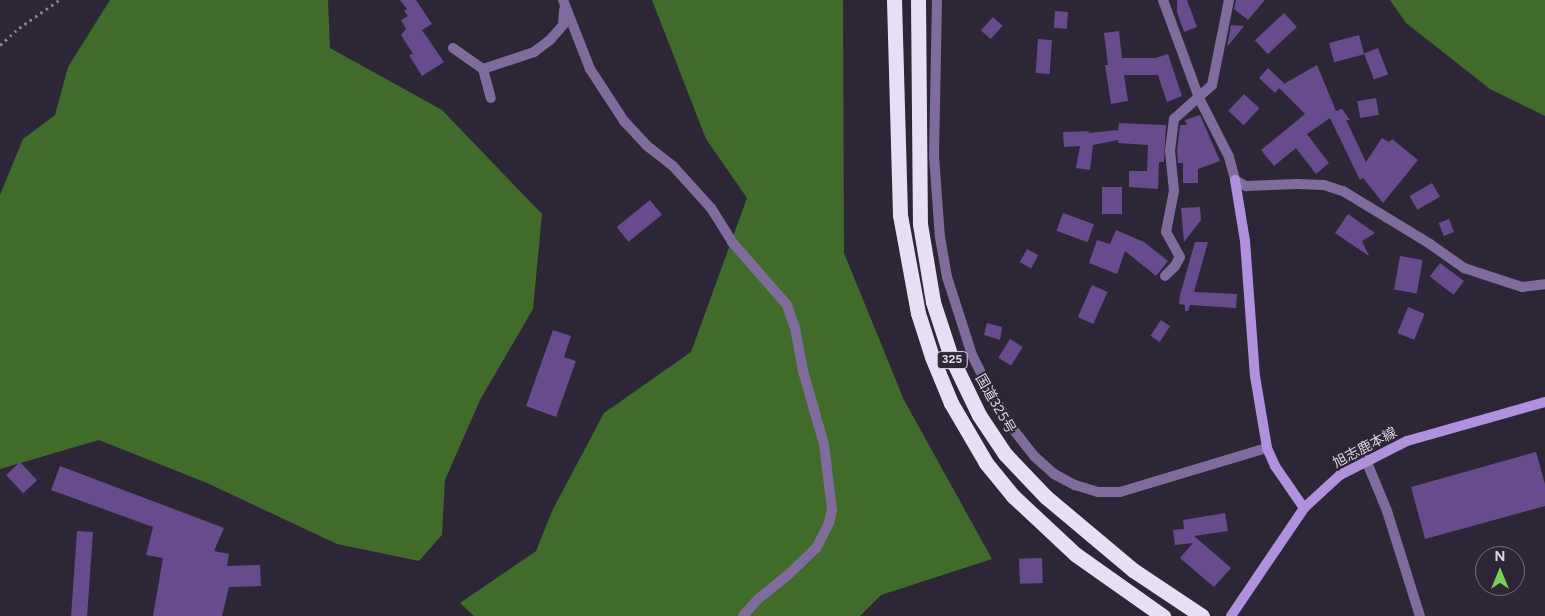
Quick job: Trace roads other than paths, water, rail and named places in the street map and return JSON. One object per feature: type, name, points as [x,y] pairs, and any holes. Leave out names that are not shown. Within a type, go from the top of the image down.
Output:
[{"type":"highway","name":"325","points":[[894,0],[900,214],[918,313],[932,357],[950,402],[986,463],[1013,496],[1075,554],[1163,616]]},
{"type":"highway","name":"国道325号","points":[[918,0],[920,224],[933,302],[950,357],[979,415],[1005,454],[1046,497],[1133,570],[1202,616]]},
{"type":"main road","points":[[1235,180],[1245,241],[1255,376],[1267,448],[1280,474],[1304,508]]},
{"type":"main road","name":"旭志鹿本線","points":[[1231,616],[1304,508],[1340,474],[1408,441],[1545,402]]},
{"type":"street","points":[[938,0],[934,156],[940,237],[947,277],[972,354],[990,391],[1013,429],[1034,456],[1054,474],[1075,485],[1098,492],[1120,492],[1267,448]]},
{"type":"street","points":[[1163,0],[1199,98],[1229,157],[1235,180],[1246,186],[1324,185],[1343,191],[1430,244],[1464,268],[1522,287],[1545,284]]},
{"type":"street","points":[[1165,276],[1175,266],[1180,257],[1166,232],[1174,191],[1170,151],[1174,118],[1212,85],[1229,0]]},
{"type":"street","points":[[483,69],[534,52],[550,40],[563,25],[564,2]]},
{"type":"street","points":[[564,2],[590,69],[624,121],[646,145],[673,166],[711,208],[732,242],[758,275],[787,305],[795,328],[803,371],[824,444],[832,510],[829,523],[816,548],[790,574],[759,598],[743,616]]},
{"type":"street","points":[[453,48],[483,69],[491,98]]},
{"type":"street","points":[[1366,460],[1387,511],[1420,616]]}]
